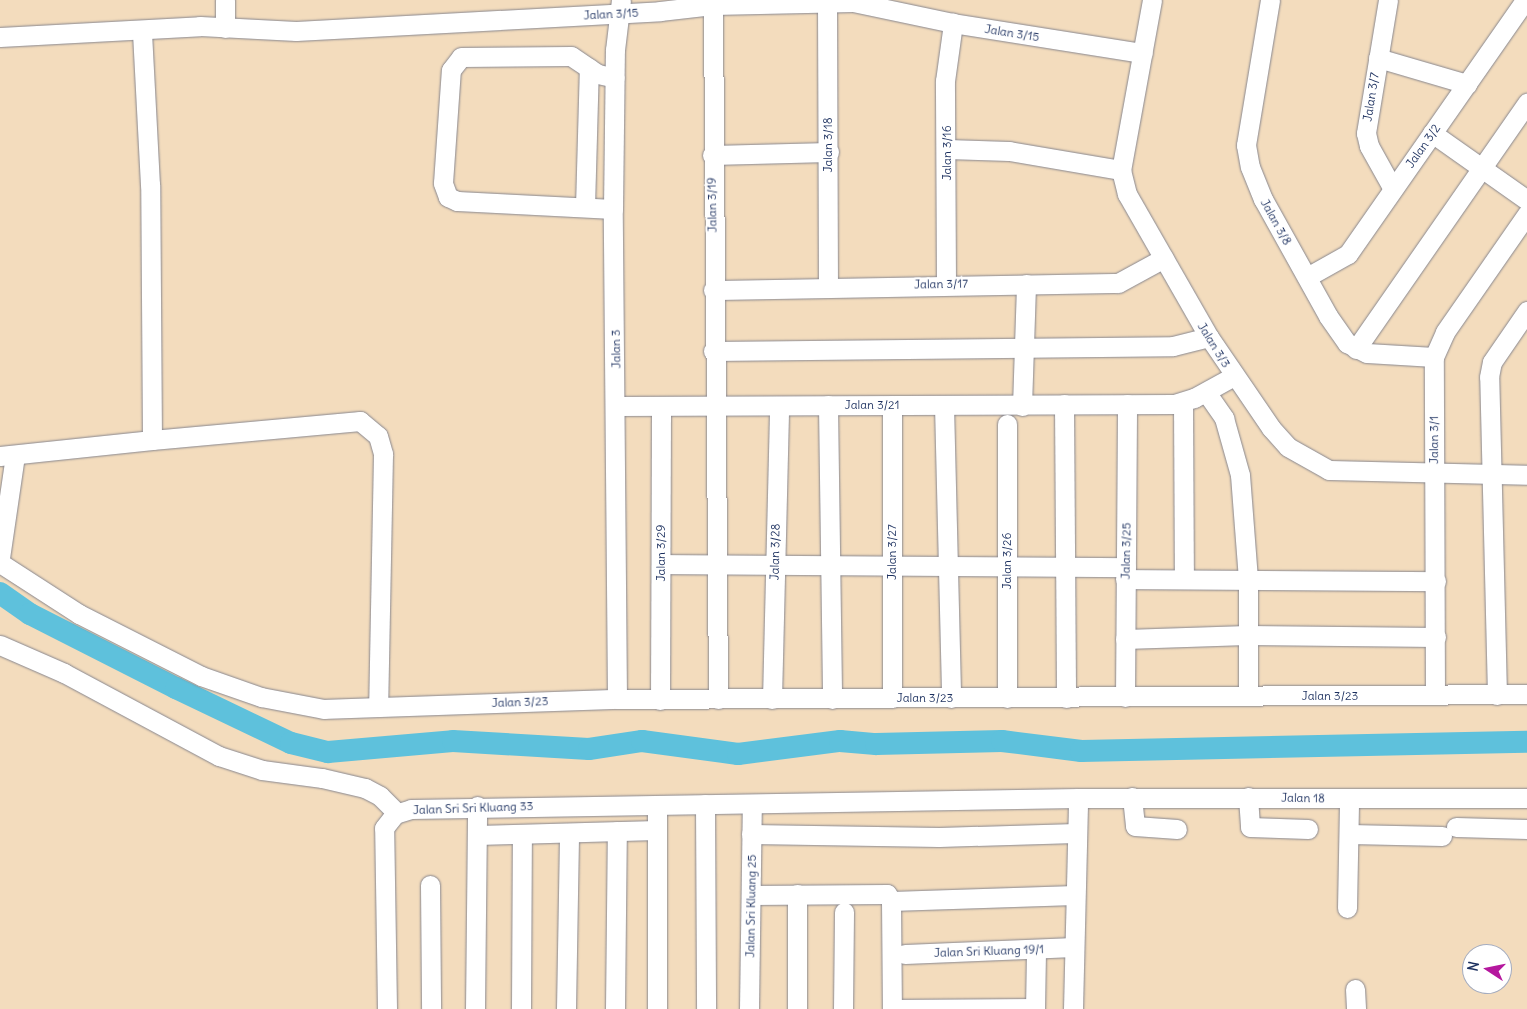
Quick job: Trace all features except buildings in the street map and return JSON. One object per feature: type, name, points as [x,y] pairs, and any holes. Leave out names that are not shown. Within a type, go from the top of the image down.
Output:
[{"type":"street","points":[[225,0],[225,28]]},
{"type":"street","name":"Jalan 3/3","points":[[1152,0],[1121,170],[1127,194],[1209,337],[1270,428],[1288,447],[1329,470],[1434,475],[1527,475]]},
{"type":"street","name":"Jalan 3/8","points":[[1270,0],[1246,145],[1250,167],[1263,199],[1307,277],[1342,337],[1356,349]]},
{"type":"street","name":"Jalan 3/7","points":[[1388,0],[1366,133],[1369,146],[1393,189]]},
{"type":"street","name":"Jalan 3/2","points":[[1307,277],[1348,254],[1525,0]]},
{"type":"street","name":"Jalan 3/18","points":[[827,2],[828,287]]},
{"type":"street","name":"Jalan 3/15","points":[[0,37],[142,32],[200,26],[296,31],[619,7],[853,2],[953,23],[1143,53]]},
{"type":"street","name":"Jalan 3/19","points":[[713,5],[713,351],[718,699]]},
{"type":"street","name":"Jalan 3","points":[[617,700],[617,406],[613,209],[615,78],[619,7]]},
{"type":"street","name":"Jalan 3/16","points":[[946,284],[946,81],[953,23]]},
{"type":"street","points":[[142,32],[150,185],[152,440]]},
{"type":"street","points":[[613,209],[457,201],[448,198],[443,183],[450,70],[454,62],[461,57],[572,56],[589,68],[615,78]]},
{"type":"street","points":[[1378,58],[1467,84]]},
{"type":"street","points":[[585,207],[589,68]]},
{"type":"street","points":[[1434,357],[1367,353],[1356,349],[1527,102]]},
{"type":"street","points":[[1432,134],[1527,200]]},
{"type":"street","points":[[947,149],[1009,152],[1121,170]]},
{"type":"street","points":[[712,155],[828,152]]},
{"type":"street","name":"Jalan 3/1","points":[[1435,695],[1434,357],[1445,332],[1527,214]]},
{"type":"street","name":"Jalan 3/17","points":[[713,290],[946,284],[1118,283],[1164,258]]},
{"type":"street","points":[[1022,406],[1026,284]]},
{"type":"street","points":[[1497,695],[1493,475],[1489,376],[1492,362],[1527,311]]},
{"type":"street","points":[[713,351],[1173,346],[1209,337]]},
{"type":"street","points":[[1184,579],[1183,402],[1206,392],[1234,376]]},
{"type":"street","points":[[1206,392],[1224,418],[1236,454],[1248,578],[1248,696]]},
{"type":"street","name":"Jalan 3/21","points":[[617,406],[714,404],[778,406],[1022,406],[1183,402]]},
{"type":"street","points":[[1064,404],[1067,566],[1066,698]]},
{"type":"street","name":"Jalan 3/25","points":[[1125,697],[1127,404]]},
{"type":"street","points":[[828,405],[832,699]]},
{"type":"street","name":"Jalan 3/27","points":[[892,405],[892,698]]},
{"type":"street","points":[[944,405],[951,698]]},
{"type":"street","name":"Jalan 3/29","points":[[660,406],[660,700]]},
{"type":"street","name":"Jalan 3/28","points":[[772,699],[778,406]]},
{"type":"street","points":[[0,558],[8,456],[152,440],[360,421],[378,436],[383,454],[378,707]]},
{"type":"street","name":"Jalan 3/26","points":[[1007,424],[1007,698]]},
{"type":"street","name":"Jalan 3/23","points":[[0,563],[79,614],[201,676],[261,697],[324,709],[617,700],[1527,694]]},
{"type":"street","points":[[661,564],[1067,566],[1184,579],[1436,580]]},
{"type":"street","points":[[1125,639],[1247,635],[1436,637]]},
{"type":"street","points":[[0,645],[73,678],[220,756],[262,770],[322,778],[365,788],[380,796],[397,813]]},
{"type":"street","points":[[1072,1009],[1078,798]]},
{"type":"street","name":"Jalan 18","points":[[752,804],[1078,798],[1527,798]]},
{"type":"street","points":[[1132,798],[1135,826],[1177,829]]},
{"type":"street","points":[[1248,798],[1250,827],[1308,829]]},
{"type":"street","points":[[1348,908],[1349,799]]},
{"type":"street","points":[[657,804],[657,1009]]},
{"type":"street","points":[[705,804],[706,1009]]},
{"type":"street","name":"Jalan Sri Sri Kluang 33","points":[[387,1009],[384,828],[387,820],[397,813],[477,806],[752,804]]},
{"type":"street","name":"Jalan Sri Kluang 25","points":[[749,1009],[752,804]]},
{"type":"street","points":[[475,1009],[477,806]]},
{"type":"street","points":[[1349,834],[1527,829]]},
{"type":"street","points":[[477,835],[657,830]]},
{"type":"street","points":[[615,1009],[617,831]]},
{"type":"street","points":[[566,1009],[569,833]]},
{"type":"street","points":[[751,834],[939,837],[1076,833]]},
{"type":"street","points":[[521,1009],[522,834]]},
{"type":"street","points":[[430,885],[431,1009]]},
{"type":"street","points":[[796,894],[797,1009]]},
{"type":"street","points":[[751,895],[887,894],[891,901],[892,1009],[1035,1008],[1036,949]]},
{"type":"street","points":[[891,901],[1075,895]]},
{"type":"street","points":[[843,1009],[844,912]]},
{"type":"street","name":"Jalan Sri Kluang 19/1","points":[[905,954],[1074,947]]},
{"type":"street","points":[[1354,990],[1356,1009]]},
{"type":"waterway","points":[[0,593],[30,614],[176,688],[291,743],[328,752],[453,741],[589,749],[642,741],[738,754],[840,741],[876,744],[1002,741],[1081,751],[1527,742]]}]
